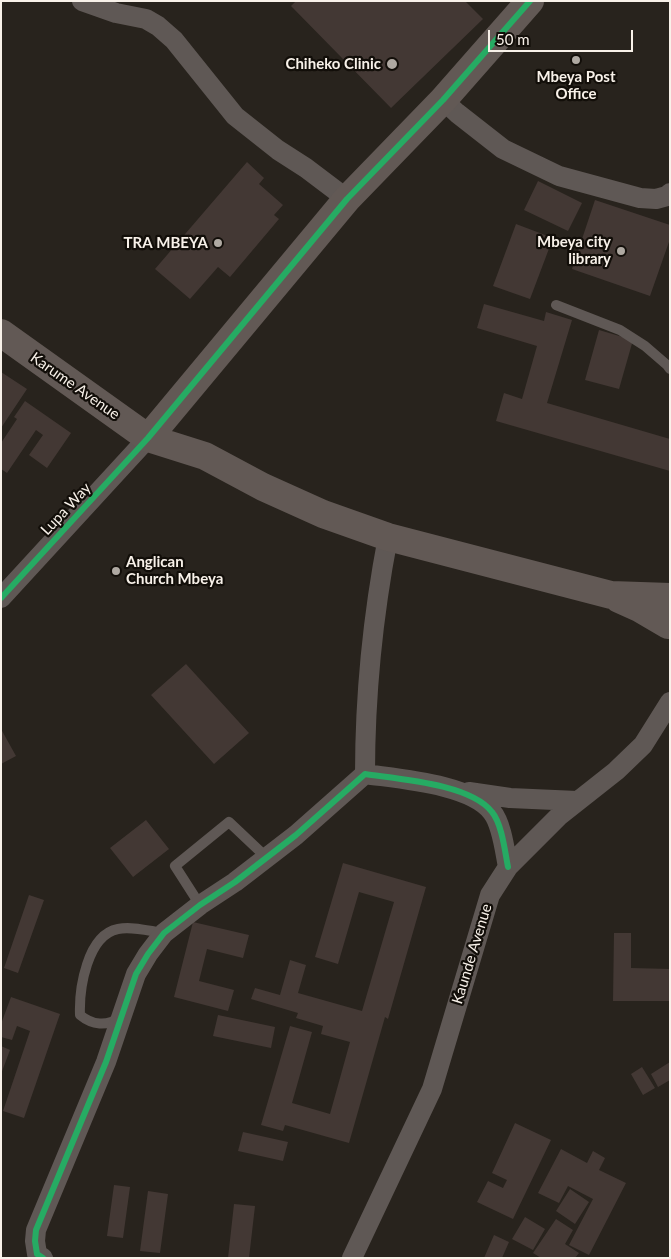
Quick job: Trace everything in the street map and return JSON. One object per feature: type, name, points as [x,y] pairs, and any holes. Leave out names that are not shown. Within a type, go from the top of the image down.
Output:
[{"type":"main road","points":[[148,438],[347,199],[443,100],[530,1]]},
{"type":"main road","name":"Karume Avenue","points":[[1,334],[148,438],[205,456],[263,487],[323,514],[388,537],[611,595]]},
{"type":"main road","points":[[611,595],[670,598]]},
{"type":"main road","points":[[611,595],[624,603],[669,622]]},
{"type":"street","points":[[87,2],[116,13],[146,19],[158,26],[174,40],[235,116],[278,150],[306,168],[347,199]]},
{"type":"street","points":[[443,100],[503,149],[559,176],[640,198],[656,199],[667,196],[670,192]]},
{"type":"street","name":"Lupa Way","points":[[1,598],[148,438]]},
{"type":"street","points":[[43,1258],[37,1254],[36,1230],[106,1062],[120,1016],[136,974],[148,954],[164,933],[296,835],[365,774],[366,712],[377,592],[388,537]]},
{"type":"street","name":"Kaunde Avenue","points":[[352,1258],[432,1089],[490,895],[508,867],[559,816],[616,771],[643,745],[670,702]]},
{"type":"street","points":[[365,774],[492,796],[577,801]]},
{"type":"street","points":[[457,790],[482,803],[492,812],[498,823],[508,867]]},
{"type":"lane","points":[[556,305],[620,330],[645,346],[670,369]]},
{"type":"lane","points":[[200,905],[175,866],[229,822],[266,857]]},
{"type":"lane","points":[[120,1016],[114,1021],[103,1024],[87,1020],[80,1015],[79,1001],[86,968],[97,944],[105,934],[118,929],[136,929],[164,933]]},
{"type":"building","name":"Chiheko Clinic","points":[[296,1],[465,1],[483,19],[391,108],[291,6]]},
{"type":"building","name":"TRA MBEYA","points":[[247,162],[264,178],[259,184],[283,205],[274,215],[279,219],[230,277],[218,267],[190,299],[155,269]]},
{"type":"building","points":[[538,181],[582,203],[568,231],[524,210]]},
{"type":"building","points":[[595,200],[670,225],[670,239],[650,296],[572,269]]},
{"type":"building","points":[[516,224],[553,238],[530,299],[493,286]]},
{"type":"building","points":[[484,304],[544,321],[546,312],[572,320],[547,403],[670,439],[670,471],[496,421],[504,393],[522,399],[537,346],[477,328]]},
{"type":"building","points":[[599,330],[633,340],[619,389],[585,380]]},
{"type":"building","points":[[1,372],[27,389],[1,428]]},
{"type":"building","points":[[25,401],[71,433],[47,468],[29,455],[43,435],[36,430],[7,473],[1,469],[1,443],[17,419],[14,417]]},
{"type":"building","points":[[186,664],[249,733],[214,764],[151,695]]},
{"type":"building","points":[[1,729],[16,756],[1,764]]},
{"type":"building","points":[[146,820],[169,849],[133,877],[110,848]]},
{"type":"building","points":[[343,863],[426,887],[388,1019],[385,1017],[349,1143],[285,1125],[283,1131],[261,1125],[290,1026],[312,1032],[292,1103],[330,1114],[350,1042],[321,1034],[323,1026],[296,1018],[298,1013],[251,999],[255,988],[280,995],[290,960],[306,965],[298,993],[362,1011],[394,902],[359,892],[338,964],[315,957]]},
{"type":"building","points":[[29,895],[44,900],[18,973],[4,968]]},
{"type":"building","points":[[193,922],[249,935],[243,958],[207,949],[199,981],[234,990],[228,1011],[174,997]]},
{"type":"building","points":[[614,933],[631,933],[631,968],[670,969],[670,1001],[613,1001]]},
{"type":"building","points":[[11,997],[60,1014],[24,1118],[3,1111],[30,1031],[17,1026],[12,1040],[1,1037],[1,1024]]},
{"type":"building","points":[[218,1015],[275,1027],[271,1048],[213,1036]]},
{"type":"building","points":[[1,1046],[10,1050],[1,1074]]},
{"type":"building","points":[[670,1062],[670,1080],[658,1087],[651,1074]]},
{"type":"building","points":[[642,1067],[655,1088],[643,1095],[631,1074]]},
{"type":"building","points":[[515,1123],[551,1140],[513,1219],[477,1202],[488,1181],[503,1188],[507,1180],[492,1173]]},
{"type":"building","points":[[243,1132],[288,1142],[283,1161],[238,1151]]},
{"type":"building","points":[[561,1149],[587,1163],[593,1151],[605,1158],[599,1170],[626,1183],[589,1255],[569,1245],[593,1199],[568,1186],[559,1203],[538,1193]]},
{"type":"building","points":[[114,1185],[130,1187],[123,1238],[107,1236]]},
{"type":"building","points":[[570,1189],[589,1202],[575,1224],[556,1211]]},
{"type":"building","points":[[148,1191],[168,1194],[160,1253],[140,1251]]},
{"type":"building","points":[[234,1204],[255,1206],[249,1258],[228,1258]]},
{"type":"building","points":[[525,1217],[545,1229],[533,1250],[512,1239]]},
{"type":"building","points":[[556,1219],[573,1230],[565,1244],[579,1253],[575,1258],[541,1258],[533,1253]]},
{"type":"building","points":[[494,1235],[509,1242],[502,1258],[484,1258]]},
{"type":"cycle path","points":[[1,598],[148,438],[347,199],[443,100],[530,1]]},
{"type":"cycle path","points":[[43,1258],[37,1254],[36,1230],[106,1062],[136,974],[164,933],[296,835],[365,774],[433,784],[468,795],[482,803],[492,812],[498,824],[503,838],[508,867]]},
{"type":"place","name":"Mbeya Post Office","points":[[576,60]]},
{"type":"place","name":"Chiheko Clinic","points":[[392,64]]},
{"type":"place","name":"TRA MBEYA","points":[[218,243]]},
{"type":"place","name":"Mbeya city library","points":[[621,251]]},
{"type":"place","name":"Anglican Church Mbeya","points":[[116,571]]}]
